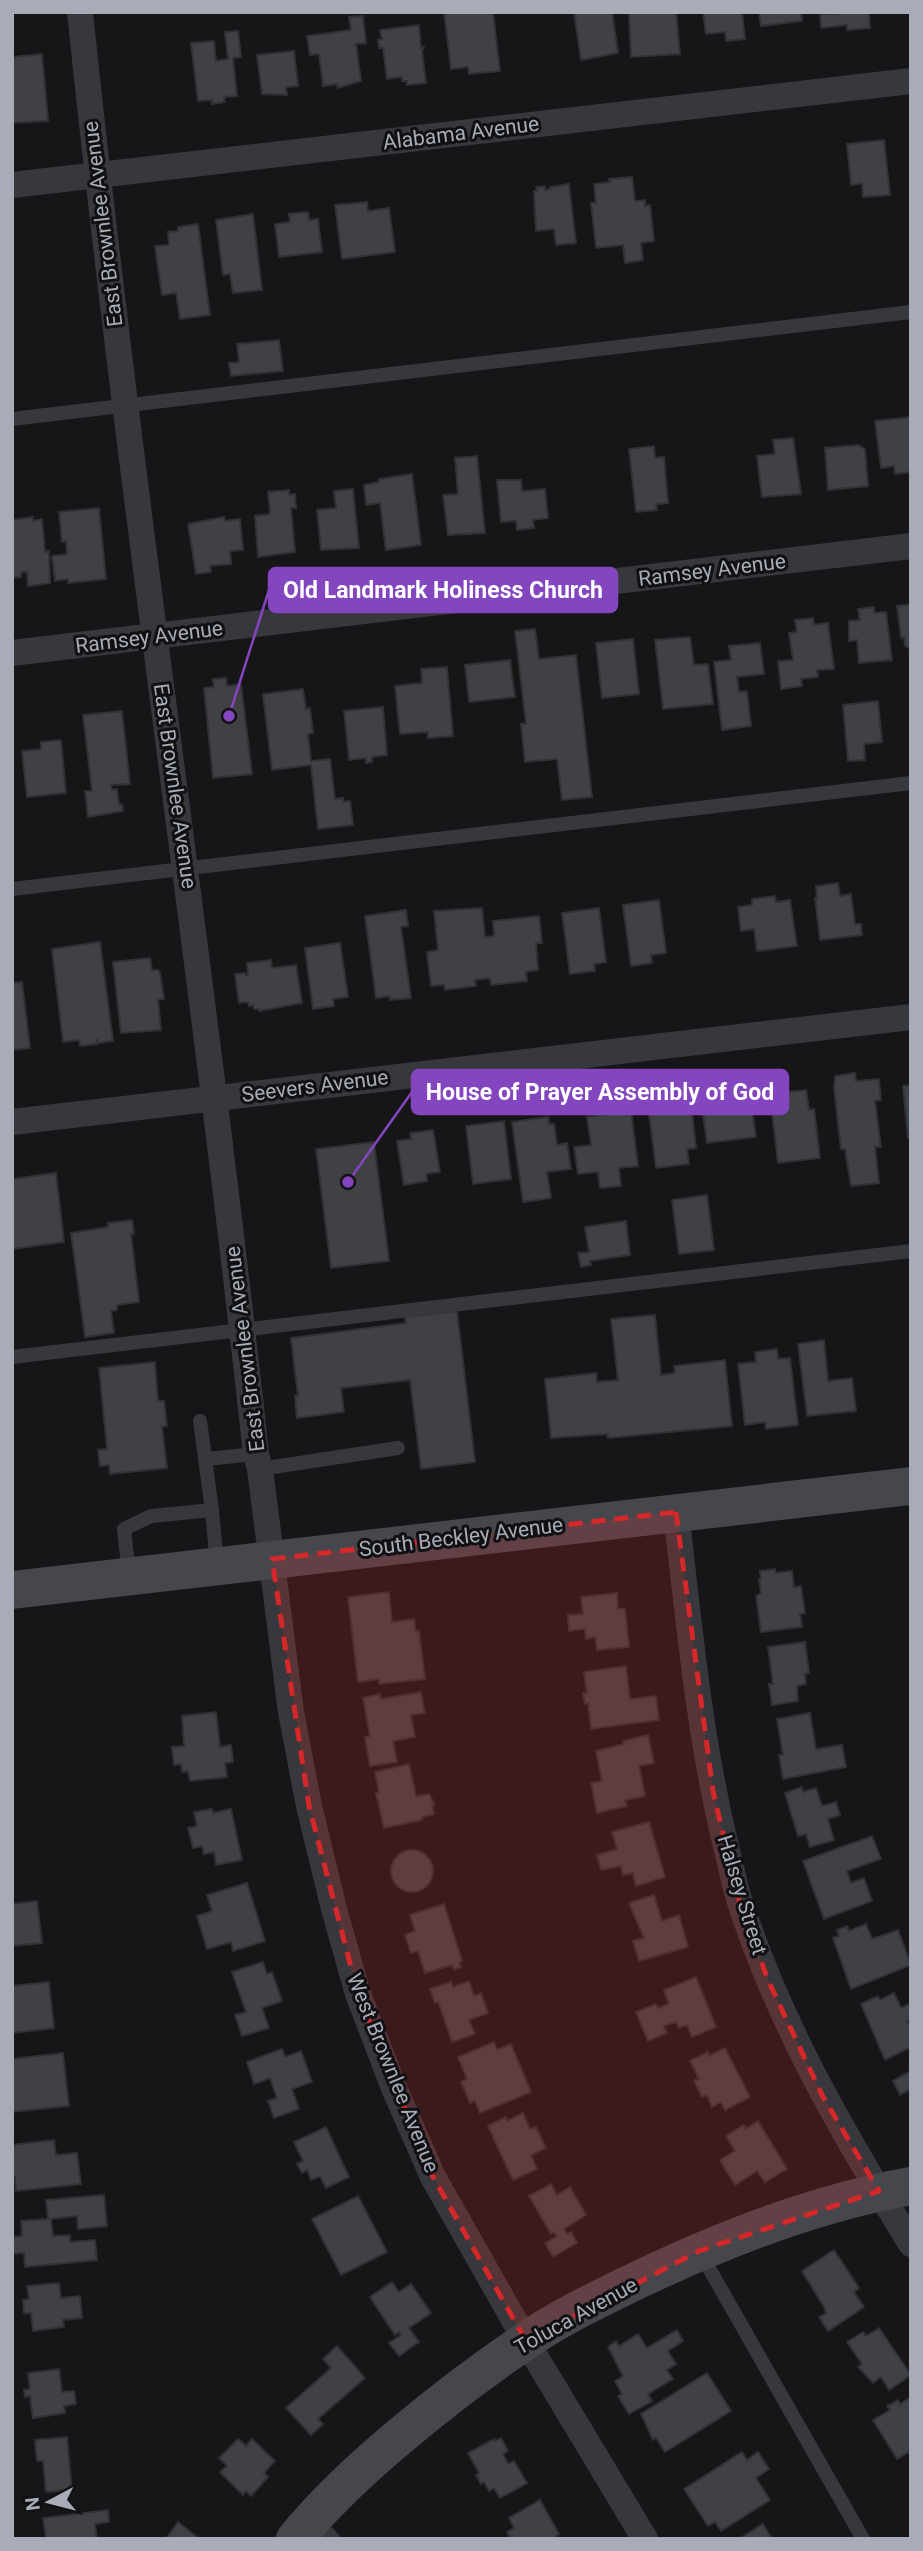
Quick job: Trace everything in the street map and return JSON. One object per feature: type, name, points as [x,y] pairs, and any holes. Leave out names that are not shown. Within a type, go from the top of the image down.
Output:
[{"type":"street","name":"East Brownlee Avenue","points":[[80,12],[97,175],[272,1559]]},
{"type":"street","name":"Alabama Avenue","points":[[12,185],[911,81]]},
{"type":"street","name":"Ramsey Avenue","points":[[12,653],[911,546]]},
{"type":"street","name":"Seevers Avenue","points":[[12,1122],[911,1017]]},
{"type":"street","name":"South Beckley Avenue","points":[[12,1590],[911,1486]]},
{"type":"street","name":"Halsey Street","points":[[676,1512],[695,1679],[713,1791],[738,1897],[768,1980],[816,2083],[895,2189],[911,2244]]},
{"type":"street","name":"West Brownlee Avenue","points":[[272,1559],[291,1712],[309,1806],[358,1994],[394,2088],[433,2177],[526,2341],[645,2539]]},
{"type":"street","name":"Toluca Avenue","points":[[314,2531],[359,2470],[430,2410],[526,2341],[594,2301],[699,2251],[783,2219],[895,2189]]},
{"type":"lane","points":[[12,419],[911,312]]},
{"type":"lane","points":[[12,889],[911,783]]},
{"type":"lane","points":[[12,1357],[911,1251]]},
{"type":"lane","points":[[200,1421],[217,1566]]},
{"type":"lane","points":[[206,1459],[258,1461],[398,1448]]},
{"type":"lane","points":[[129,1575],[124,1529],[150,1516],[212,1510]]},
{"type":"lane","points":[[699,2251],[863,2539]]},
{"type":"highlighted area","points":[[676,1512],[713,1791],[738,1897],[768,1980],[822,2095],[879,2191],[699,2251],[526,2341],[433,2177],[358,1994],[309,1806],[272,1559]]},
{"type":"building","points":[[444,12],[493,12],[500,71],[469,74],[468,67],[451,69]]},
{"type":"building","points":[[574,12],[612,12],[618,53],[581,60]]},
{"type":"building","points":[[629,12],[676,12],[680,54],[631,57]]},
{"type":"building","points":[[703,12],[742,12],[745,39],[726,41],[725,32],[706,34]]},
{"type":"building","points":[[759,12],[801,12],[802,21],[761,26]]},
{"type":"building","points":[[869,12],[870,28],[847,30],[847,25],[821,28],[820,14]]},
{"type":"building","points":[[363,16],[366,43],[356,44],[361,81],[338,88],[337,84],[323,86],[319,54],[310,55],[307,36],[351,30],[349,17]]},
{"type":"building","points":[[419,25],[421,48],[424,47],[422,51],[426,83],[407,85],[407,81],[402,81],[402,77],[387,79],[383,48],[379,48],[378,40],[382,39],[380,30]]},
{"type":"building","points":[[238,31],[241,57],[233,58],[237,96],[224,97],[225,102],[212,104],[212,100],[198,101],[191,43],[214,41],[216,61],[228,59],[225,32]]},
{"type":"building","points":[[294,51],[298,86],[286,87],[287,95],[262,94],[257,55]]},
{"type":"building","points":[[42,54],[48,121],[12,123],[12,57]]},
{"type":"building","points":[[884,140],[890,195],[863,197],[862,183],[851,185],[847,144]]},
{"type":"building","points":[[632,177],[635,201],[645,200],[645,206],[650,205],[654,241],[641,243],[643,260],[625,263],[623,245],[596,248],[591,203],[596,203],[594,184],[610,182],[609,179]]},
{"type":"building","points":[[569,184],[576,243],[556,245],[554,229],[536,231],[534,191],[537,191],[536,187],[545,186],[545,190]]},
{"type":"building","points":[[367,202],[368,211],[389,208],[395,252],[342,259],[335,205]]},
{"type":"building","points":[[308,212],[309,220],[318,219],[322,252],[279,257],[275,224],[290,222],[289,214]]},
{"type":"building","points":[[253,214],[262,290],[233,293],[230,274],[223,275],[216,220]]},
{"type":"building","points":[[198,224],[210,315],[180,319],[176,293],[162,295],[155,246],[169,245],[168,232],[178,231],[178,227]]},
{"type":"building","points":[[279,340],[283,371],[231,376],[229,363],[239,362],[237,344]]},
{"type":"building","points":[[911,417],[911,472],[895,474],[894,466],[881,468],[875,421]]},
{"type":"building","points":[[793,438],[801,494],[762,497],[757,456],[775,454],[773,440]]},
{"type":"building","points":[[858,445],[865,449],[868,486],[828,490],[825,448]]},
{"type":"building","points":[[654,446],[655,458],[664,457],[668,503],[656,504],[657,510],[636,512],[629,449]]},
{"type":"building","points":[[477,456],[485,533],[448,535],[443,495],[458,494],[455,458]]},
{"type":"building","points":[[412,474],[421,545],[386,550],[380,503],[366,505],[364,485],[379,482],[379,479]]},
{"type":"building","points":[[497,480],[521,480],[522,491],[545,489],[548,518],[533,520],[534,528],[517,530],[516,521],[501,522]]},
{"type":"building","points":[[353,489],[359,548],[321,550],[317,510],[336,508],[334,491]]},
{"type":"building","points":[[289,490],[289,495],[295,494],[296,508],[291,508],[295,552],[258,557],[255,516],[270,514],[268,492]]},
{"type":"building","points":[[99,508],[106,579],[68,583],[68,579],[55,581],[52,556],[67,554],[66,541],[62,542],[59,512]]},
{"type":"building","points":[[33,517],[33,521],[42,519],[45,552],[49,551],[50,583],[28,586],[27,572],[21,572],[21,577],[12,578],[12,520]]},
{"type":"building","points":[[224,517],[225,521],[240,519],[243,550],[230,551],[231,564],[210,566],[211,572],[196,574],[188,524]]},
{"type":"building","points":[[911,604],[911,649],[905,646],[904,637],[901,638],[897,606]]},
{"type":"building","points":[[874,607],[874,613],[886,612],[892,660],[859,663],[857,640],[849,641],[849,621],[860,620],[858,609]]},
{"type":"building","points":[[813,618],[814,625],[828,623],[834,669],[817,670],[818,677],[801,679],[802,686],[781,689],[778,661],[793,660],[789,633],[797,632],[795,620]]},
{"type":"building","points":[[535,629],[539,659],[576,655],[592,797],[562,800],[557,759],[525,762],[521,724],[526,724],[515,631]]},
{"type":"building","points":[[690,637],[694,665],[708,664],[713,704],[663,709],[655,640]]},
{"type":"building","points":[[633,639],[639,694],[602,698],[596,643]]},
{"type":"building","points":[[760,643],[764,674],[737,677],[739,692],[747,691],[751,726],[722,730],[714,662],[731,660],[729,646]]},
{"type":"building","points":[[510,660],[515,697],[469,702],[465,665]]},
{"type":"building","points":[[447,667],[453,736],[428,738],[428,732],[400,734],[395,686],[422,683],[421,669]]},
{"type":"building","points":[[226,678],[227,686],[241,684],[252,774],[213,778],[204,688],[214,687],[213,679]]},
{"type":"building","points":[[303,689],[306,709],[310,708],[313,733],[308,734],[311,761],[330,759],[335,799],[350,801],[353,825],[318,829],[311,765],[272,770],[263,694]]},
{"type":"building","points":[[878,701],[882,742],[864,744],[865,760],[848,761],[843,705]]},
{"type":"building","points":[[383,707],[387,755],[372,757],[372,762],[366,763],[366,758],[349,760],[344,711]]},
{"type":"building","points":[[122,711],[130,784],[111,785],[112,790],[117,789],[119,805],[122,804],[123,811],[88,817],[85,791],[92,791],[83,715]]},
{"type":"building","points":[[61,740],[66,793],[27,797],[22,751],[41,749],[41,742]]},
{"type":"building","points":[[838,883],[840,896],[851,894],[855,924],[861,924],[862,935],[820,940],[816,886]]},
{"type":"building","points":[[775,896],[776,902],[790,900],[797,946],[757,951],[754,929],[741,931],[738,907],[752,905],[752,899]]},
{"type":"building","points":[[659,900],[666,953],[651,955],[652,963],[631,966],[623,905]]},
{"type":"building","points":[[482,908],[485,937],[494,936],[493,921],[539,916],[542,943],[536,943],[538,970],[526,972],[527,981],[491,985],[490,978],[475,980],[476,986],[445,990],[444,985],[431,986],[427,952],[438,950],[434,911]]},
{"type":"building","points":[[599,908],[606,962],[594,964],[595,971],[570,974],[562,913]]},
{"type":"building","points":[[406,910],[408,926],[401,927],[411,998],[376,998],[365,916]]},
{"type":"building","points":[[100,942],[113,1041],[99,1043],[97,1039],[97,1044],[80,1046],[79,1040],[63,1042],[52,949]]},
{"type":"building","points":[[340,943],[348,997],[333,999],[334,1006],[313,1009],[305,948]]},
{"type":"building","points":[[150,958],[152,970],[158,970],[160,973],[164,999],[158,1000],[161,1030],[121,1033],[113,962]]},
{"type":"building","points":[[271,960],[272,968],[296,965],[302,1003],[259,1011],[254,1009],[253,1005],[249,1006],[248,1002],[239,1003],[235,974],[248,975],[247,963]]},
{"type":"building","points":[[22,982],[30,1048],[12,1050],[12,983]]},
{"type":"building","points":[[855,1073],[856,1081],[879,1079],[881,1100],[875,1101],[881,1147],[875,1147],[879,1183],[851,1186],[845,1149],[841,1149],[834,1087],[835,1076]]},
{"type":"building","points":[[911,1085],[911,1137],[908,1138],[903,1086]]},
{"type":"building","points":[[806,1090],[809,1110],[814,1109],[820,1158],[778,1163],[772,1113],[781,1112],[778,1093]]},
{"type":"building","points":[[714,1097],[715,1106],[751,1102],[756,1137],[707,1143],[701,1099]]},
{"type":"building","points":[[674,1099],[675,1104],[691,1102],[696,1148],[687,1149],[689,1164],[656,1168],[648,1106],[662,1105],[663,1100]]},
{"type":"building","points":[[631,1111],[638,1166],[619,1168],[621,1186],[600,1188],[598,1172],[578,1174],[574,1147],[591,1145],[587,1117]]},
{"type":"building","points":[[548,1117],[549,1124],[554,1124],[557,1145],[567,1143],[571,1169],[547,1172],[551,1198],[523,1202],[512,1122]]},
{"type":"building","points":[[504,1121],[511,1179],[473,1184],[466,1126]]},
{"type":"building","points":[[433,1130],[440,1172],[426,1174],[427,1181],[404,1185],[397,1141],[411,1139],[410,1133]]},
{"type":"building","points":[[374,1142],[389,1261],[331,1268],[316,1149]]},
{"type":"building","points":[[56,1173],[64,1242],[12,1249],[12,1179]]},
{"type":"building","points":[[707,1195],[714,1250],[679,1254],[672,1200]]},
{"type":"building","points":[[132,1220],[134,1234],[131,1234],[139,1302],[117,1305],[117,1310],[111,1311],[114,1333],[85,1337],[71,1233]]},
{"type":"building","points":[[626,1221],[630,1255],[590,1261],[591,1265],[581,1267],[578,1253],[589,1252],[585,1227]]},
{"type":"building","points":[[457,1311],[475,1462],[421,1469],[410,1380],[341,1388],[344,1412],[297,1418],[295,1396],[298,1396],[291,1338],[406,1323],[405,1317]]},
{"type":"building","points":[[655,1315],[661,1375],[675,1373],[674,1366],[725,1360],[732,1426],[608,1438],[608,1434],[551,1438],[545,1379],[596,1373],[597,1382],[618,1380],[611,1319]]},
{"type":"building","points":[[824,1340],[828,1381],[852,1378],[856,1411],[807,1416],[798,1344]]},
{"type":"building","points":[[777,1349],[778,1359],[790,1358],[798,1425],[766,1429],[765,1422],[745,1425],[738,1364],[756,1362],[755,1352]]},
{"type":"building","points":[[155,1362],[158,1401],[164,1401],[167,1426],[162,1427],[167,1468],[110,1474],[109,1465],[100,1466],[98,1450],[107,1449],[99,1368]]},
{"type":"building","points":[[775,1569],[776,1573],[792,1571],[794,1587],[801,1586],[805,1613],[800,1614],[802,1627],[761,1632],[756,1596],[761,1593],[760,1571]]},
{"type":"building","points":[[389,1592],[392,1622],[414,1619],[416,1632],[419,1631],[425,1679],[379,1684],[379,1679],[358,1682],[348,1597]]},
{"type":"building","points":[[617,1593],[618,1609],[625,1609],[629,1647],[597,1650],[595,1637],[586,1639],[585,1629],[569,1631],[568,1615],[583,1614],[581,1597]]},
{"type":"building","points":[[805,1642],[809,1673],[805,1674],[806,1684],[797,1686],[798,1701],[772,1705],[769,1684],[773,1684],[768,1647]]},
{"type":"building","points":[[626,1666],[630,1699],[656,1696],[659,1720],[591,1729],[588,1703],[585,1704],[583,1693],[587,1693],[584,1672]]},
{"type":"building","points":[[421,1692],[425,1713],[411,1715],[415,1737],[393,1741],[397,1762],[370,1766],[365,1737],[370,1736],[363,1698],[380,1694],[381,1699]]},
{"type":"building","points":[[216,1712],[220,1747],[231,1745],[233,1762],[225,1763],[227,1777],[190,1781],[188,1771],[182,1772],[181,1764],[174,1765],[172,1747],[184,1746],[182,1716]]},
{"type":"building","points":[[810,1713],[816,1749],[842,1745],[846,1767],[783,1779],[779,1755],[783,1755],[777,1719]]},
{"type":"building","points":[[648,1735],[654,1763],[639,1766],[645,1796],[625,1800],[627,1806],[597,1813],[591,1783],[602,1781],[596,1751]]},
{"type":"building","points":[[409,1764],[416,1796],[429,1794],[435,1805],[432,1806],[434,1814],[422,1817],[422,1820],[384,1828],[376,1793],[379,1792],[375,1772]]},
{"type":"building","points":[[802,1787],[803,1792],[816,1788],[822,1806],[836,1802],[840,1815],[828,1819],[834,1840],[810,1847],[806,1834],[798,1836],[785,1793]]},
{"type":"building","points":[[212,1809],[213,1813],[231,1809],[242,1860],[216,1865],[214,1852],[204,1854],[202,1846],[193,1848],[188,1828],[197,1826],[194,1812]]},
{"type":"building","points":[[649,1822],[665,1877],[636,1886],[633,1873],[623,1875],[621,1866],[601,1870],[597,1855],[617,1849],[612,1832]]},
{"type":"building","points":[[872,1836],[881,1859],[847,1871],[851,1883],[864,1878],[872,1901],[824,1919],[803,1861]]},
{"type":"building","points":[[412,1850],[427,1856],[433,1871],[427,1886],[412,1892],[397,1886],[391,1871],[397,1856]]},
{"type":"building","points":[[247,1883],[265,1941],[233,1951],[231,1942],[207,1949],[197,1916],[212,1911],[207,1895]]},
{"type":"building","points":[[654,1895],[662,1921],[679,1915],[688,1947],[639,1961],[633,1941],[644,1938],[629,1903]]},
{"type":"building","points":[[37,1901],[42,1943],[12,1946],[12,1904]]},
{"type":"building","points":[[444,1904],[462,1961],[459,1962],[461,1967],[454,1970],[452,1965],[425,1973],[418,1951],[411,1953],[405,1935],[415,1931],[410,1915]]},
{"type":"building","points":[[866,1924],[872,1939],[898,1930],[911,1965],[851,1989],[833,1938],[839,1936],[837,1930],[847,1926],[849,1931]]},
{"type":"building","points":[[263,1962],[267,1974],[272,1972],[282,2001],[262,2008],[269,2028],[242,2036],[235,2015],[246,2012],[232,1972]]},
{"type":"building","points":[[696,1977],[716,2027],[692,2037],[687,2025],[679,2028],[676,2022],[664,2026],[667,2033],[648,2041],[636,2012],[656,2004],[658,2008],[669,2004],[664,1990]]},
{"type":"building","points":[[469,1981],[474,1996],[481,1993],[488,2013],[469,2020],[475,2034],[452,2042],[438,2001],[435,2003],[430,1989],[451,1982],[453,1987]]},
{"type":"building","points":[[49,1982],[54,2028],[12,2033],[12,1986]]},
{"type":"building","points":[[894,1993],[901,2008],[911,2003],[911,2020],[907,2021],[911,2028],[911,2047],[885,2060],[861,2004],[878,1996],[880,2000]]},
{"type":"building","points":[[494,2042],[497,2050],[511,2044],[531,2092],[480,2113],[475,2101],[470,2103],[461,2082],[467,2079],[458,2057]]},
{"type":"building","points":[[725,2048],[750,2097],[725,2110],[721,2102],[712,2107],[707,2095],[702,2097],[694,2081],[699,2079],[690,2061],[708,2052],[709,2056]]},
{"type":"building","points":[[282,2049],[285,2057],[301,2051],[312,2082],[292,2089],[299,2109],[274,2118],[268,2101],[277,2098],[270,2078],[254,2084],[247,2062]]},
{"type":"building","points":[[63,2053],[69,2106],[12,2112],[12,2059]]},
{"type":"building","points":[[911,2071],[911,2089],[900,2095],[893,2081]]},
{"type":"building","points":[[523,2113],[530,2129],[536,2127],[546,2148],[531,2155],[537,2169],[513,2180],[488,2126],[506,2117],[507,2121]]},
{"type":"building","points":[[758,2121],[787,2169],[765,2182],[757,2171],[735,2185],[720,2160],[735,2151],[726,2136],[744,2125],[746,2129]]},
{"type":"building","points":[[326,2127],[349,2177],[326,2188],[320,2176],[311,2180],[307,2170],[302,2173],[297,2164],[303,2161],[294,2142]]},
{"type":"building","points":[[54,2140],[56,2155],[77,2153],[81,2184],[16,2191],[15,2177],[12,2178],[12,2145]]},
{"type":"building","points":[[551,2184],[557,2195],[570,2187],[586,2215],[564,2229],[567,2234],[571,2232],[577,2243],[553,2257],[545,2243],[557,2236],[554,2232],[551,2234],[529,2196]]},
{"type":"building","points":[[104,2195],[107,2226],[78,2229],[77,2216],[51,2219],[53,2236],[70,2235],[70,2242],[95,2240],[97,2260],[25,2267],[24,2253],[12,2254],[12,2237],[22,2236],[21,2221],[48,2219],[46,2200]]},
{"type":"building","points":[[358,2196],[387,2252],[341,2275],[312,2219]]},
{"type":"building","points":[[834,2250],[859,2288],[854,2292],[864,2307],[828,2331],[819,2317],[826,2313],[824,2307],[802,2271]]},
{"type":"building","points":[[392,2282],[399,2292],[411,2284],[431,2313],[409,2328],[419,2342],[399,2356],[389,2343],[401,2335],[399,2332],[395,2335],[370,2297]]},
{"type":"building","points":[[59,2283],[61,2298],[80,2296],[82,2318],[63,2320],[64,2327],[33,2331],[31,2313],[24,2313],[23,2300],[29,2299],[27,2286]]},
{"type":"building","points":[[879,2328],[911,2375],[889,2390],[881,2377],[873,2383],[858,2367],[862,2364],[847,2342],[863,2332],[866,2336]]},
{"type":"building","points":[[677,2330],[683,2341],[668,2351],[676,2364],[667,2370],[673,2379],[648,2394],[652,2401],[629,2414],[618,2396],[622,2394],[615,2381],[623,2376],[608,2347],[616,2341],[619,2346],[638,2334],[647,2348]]},
{"type":"building","points":[[337,2346],[365,2378],[318,2419],[323,2424],[311,2435],[286,2408],[331,2368],[323,2359]]},
{"type":"building","points":[[59,2369],[62,2392],[74,2391],[76,2404],[64,2406],[65,2413],[33,2418],[30,2396],[25,2397],[24,2390],[30,2389],[28,2373]]},
{"type":"building","points":[[707,2373],[731,2411],[665,2452],[656,2438],[653,2440],[641,2414]]},
{"type":"building","points":[[911,2397],[911,2455],[909,2452],[897,2459],[873,2420],[890,2410],[887,2406],[898,2400],[900,2404]]},
{"type":"building","points":[[67,2437],[72,2490],[46,2492],[43,2461],[37,2461],[35,2440]]},
{"type":"building","points":[[501,2438],[508,2451],[503,2454],[508,2464],[514,2461],[527,2483],[500,2498],[494,2488],[489,2491],[484,2482],[481,2484],[476,2475],[479,2473],[468,2453]]},
{"type":"building","points":[[238,2439],[246,2446],[252,2439],[275,2461],[264,2473],[268,2477],[251,2496],[246,2491],[243,2495],[220,2472],[227,2466],[219,2458]]},
{"type":"building","points":[[742,2452],[747,2460],[758,2452],[769,2469],[756,2478],[770,2500],[721,2531],[715,2522],[708,2526],[684,2489]]},
{"type":"building","points":[[540,2500],[559,2534],[553,2539],[511,2539],[507,2532],[514,2528],[509,2518]]},
{"type":"building","points":[[108,2510],[109,2522],[95,2524],[97,2539],[46,2539],[43,2518]]},
{"type":"building","points":[[178,2522],[192,2533],[200,2539],[166,2539]]},
{"type":"building","points":[[763,2524],[772,2539],[739,2539]]},
{"type":"place","name":"Old Landmark Holiness Church","points":[[229,716]]},
{"type":"place","name":"House of Prayer Assembly of God","points":[[348,1182]]}]
